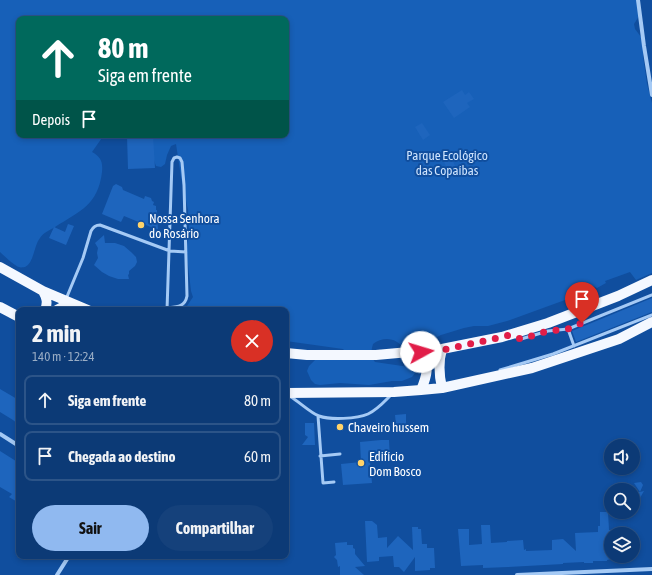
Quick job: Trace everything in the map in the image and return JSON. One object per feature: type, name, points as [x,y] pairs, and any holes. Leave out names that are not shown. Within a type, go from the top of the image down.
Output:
[{"type":"main road","points":[[0,267],[43,291],[80,307]]},
{"type":"main road","points":[[289,353],[307,355],[368,355],[442,350],[510,335],[548,323],[618,296],[652,280]]},
{"type":"main road","points":[[43,291],[47,299],[46,307]]},
{"type":"main road","points":[[61,307],[68,302]]},
{"type":"main road","points":[[0,307],[16,315]]},
{"type":"main road","points":[[289,393],[394,392],[442,388],[532,368],[619,339],[652,322]]},
{"type":"main road","points":[[442,350],[439,374],[442,388]]},
{"type":"main road","points":[[421,352],[425,358],[427,371],[421,390]]},
{"type":"street","points":[[638,0],[652,95]]},
{"type":"street","points":[[0,434],[16,444]]},
{"type":"street","points":[[57,575],[67,559]]},
{"type":"street","points":[[517,575],[652,568]]},
{"type":"street","points":[[635,569],[636,575]]},
{"type":"lane","points":[[167,307],[172,162],[174,158],[179,157],[182,162],[184,185],[187,299],[180,306],[176,307]]},
{"type":"lane","points":[[68,302],[93,228],[95,226],[100,225],[170,251],[186,252]]},
{"type":"lane","points":[[510,335],[521,339],[548,331],[568,329],[652,295]]},
{"type":"lane","points":[[485,379],[496,372],[553,354],[652,315]]},
{"type":"lane","points":[[568,329],[574,346]]},
{"type":"lane","points":[[289,395],[318,416],[330,418],[349,418],[367,415],[379,407],[394,392]]},
{"type":"lane","points":[[318,416],[322,483],[334,482]]},
{"type":"lane","points":[[320,456],[340,454]]},
{"type":"green space","name":"Parque Ecológico das Copaíbas","points":[[0,0],[639,0],[639,16],[634,24],[635,29],[643,41],[643,56],[647,84],[652,103],[652,273],[636,280],[630,272],[605,281],[606,283],[597,288],[593,286],[568,296],[565,300],[507,321],[488,326],[464,328],[441,335],[435,338],[434,343],[425,350],[407,349],[397,342],[385,339],[373,344],[371,354],[375,362],[416,368],[412,377],[402,381],[392,381],[369,385],[340,383],[315,384],[311,380],[307,371],[309,366],[316,359],[347,353],[343,349],[289,341],[289,307],[172,307],[182,305],[187,306],[193,297],[186,252],[189,231],[188,210],[176,144],[171,146],[165,164],[161,167],[156,166],[152,152],[148,144],[142,138],[289,138],[289,16],[16,16],[16,138],[102,138],[92,152],[98,156],[102,163],[102,172],[100,183],[92,200],[80,211],[41,236],[28,265],[25,267],[17,266],[0,252]]},
{"type":"building","points":[[462,90],[465,95],[469,92],[474,99],[467,103],[470,107],[454,118],[443,102]]},
{"type":"building","points":[[422,123],[430,135],[423,140],[415,127]]},
{"type":"building","points":[[127,138],[153,138],[155,168],[128,169]]},
{"type":"building","points":[[451,156],[455,166],[447,169],[443,159]]},
{"type":"building","points":[[116,184],[122,187],[123,190],[144,199],[145,196],[151,198],[154,202],[153,205],[156,206],[157,210],[158,230],[124,216],[121,222],[102,214],[113,186]]},
{"type":"building","points":[[68,224],[74,226],[66,245],[49,238],[54,227],[65,232]]},
{"type":"building","points":[[104,235],[105,243],[115,243],[124,246],[136,257],[137,262],[129,271],[129,279],[118,279],[109,276],[94,265],[98,258],[98,248],[95,243]]},
{"type":"building","points":[[652,298],[652,312],[576,342],[572,331]]},
{"type":"building","points":[[0,389],[16,398],[16,422],[0,412]]},
{"type":"building","points":[[406,414],[406,425],[396,425],[395,415]]},
{"type":"building","points":[[305,423],[314,423],[315,445],[302,445],[308,437],[305,435]]},
{"type":"building","name":"Edifício Dom Bosco","points":[[389,440],[390,460],[370,462],[372,483],[343,485],[341,464],[361,462],[360,442]]},
{"type":"building","points":[[0,451],[16,461],[16,501],[9,497],[12,494],[0,487]]},
{"type":"building","points":[[641,482],[643,485],[640,492],[640,483],[634,483]]},
{"type":"building","points":[[644,491],[640,498],[640,492]]},
{"type":"building","points":[[600,512],[604,512],[604,519],[608,519],[609,527],[604,527],[604,561],[593,561],[593,563],[584,562],[483,568],[483,565],[461,566],[458,529],[469,529],[469,545],[482,544],[481,525],[490,525],[491,543],[523,540],[524,550],[526,549],[526,551],[552,550],[552,540],[563,539],[576,551],[575,533],[598,532],[598,526],[600,526]]},
{"type":"building","points":[[365,521],[372,521],[377,525],[378,538],[387,537],[387,548],[398,536],[413,550],[412,527],[418,527],[418,529],[421,529],[422,544],[427,544],[427,548],[434,548],[435,568],[430,568],[430,570],[415,571],[415,557],[404,572],[399,567],[394,567],[393,556],[379,557],[379,561],[367,562]]},
{"type":"building","points":[[347,542],[347,545],[353,545],[355,554],[365,566],[355,567],[364,575],[340,575],[340,566],[338,567],[337,560],[334,557],[336,555],[335,543]]},
{"type":"place","name":"Nossa Senhora do Rosário","points":[[141,225]]},
{"type":"place","name":"Chaveiro hussem","points":[[340,427]]},
{"type":"place","name":"Edifício Dom Bosco","points":[[361,463]]},
{"type":"route","points":[[421,352],[442,350],[510,335],[521,339],[548,331],[568,329],[582,323]]}]
